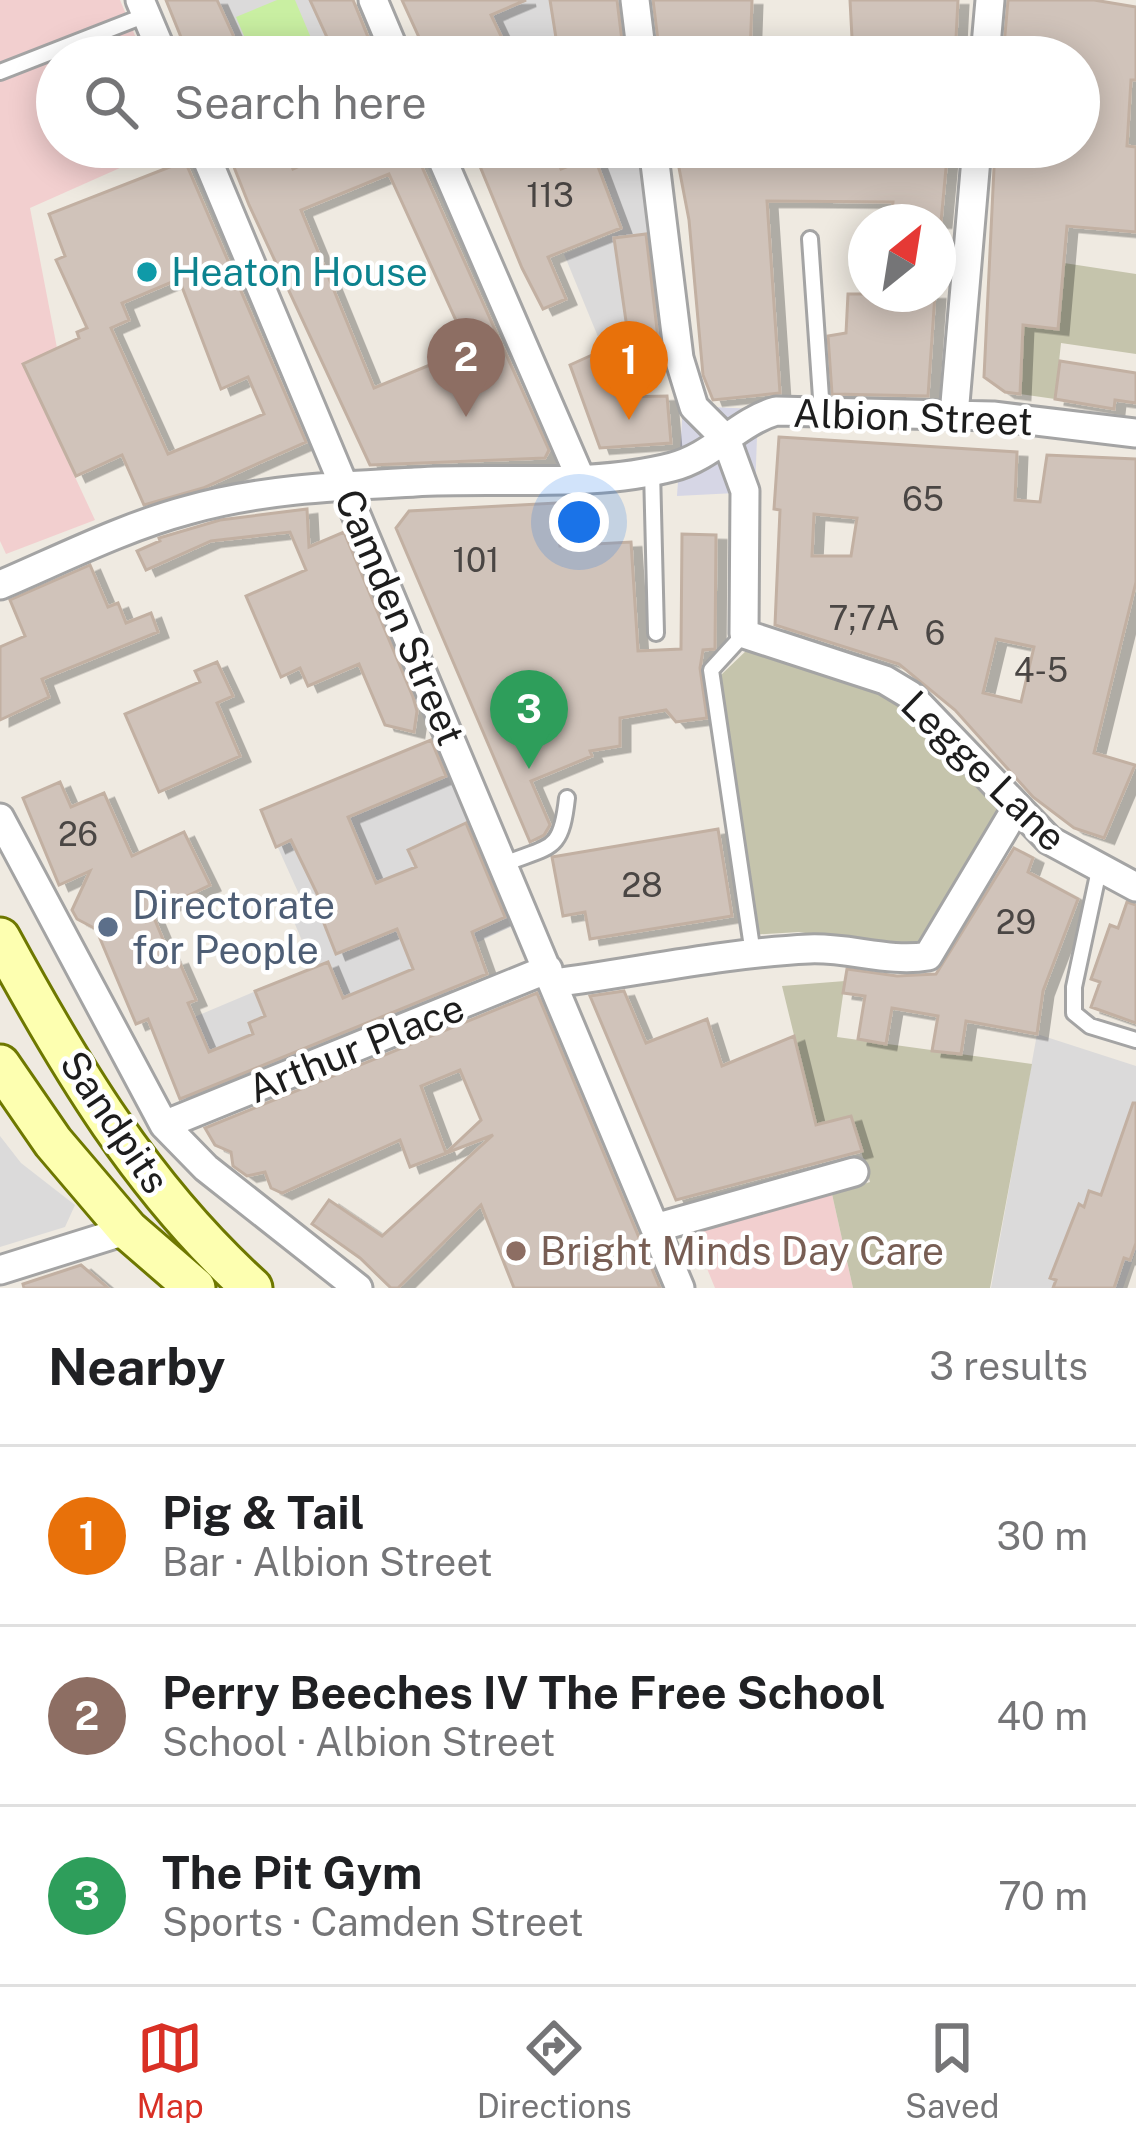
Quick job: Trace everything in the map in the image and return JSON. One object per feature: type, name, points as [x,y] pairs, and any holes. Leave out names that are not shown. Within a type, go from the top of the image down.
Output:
[{"type":"main road","name":"Sandpits","points":[[0,938],[134,1160],[211,1251],[252,1288]]},
{"type":"main road","name":"Sandpits","points":[[0,1064],[53,1142],[128,1229],[195,1288]]},
{"type":"street","points":[[373,0],[389,36]]},
{"type":"street","points":[[635,0],[639,36]]},
{"type":"street","points":[[987,36],[990,0]]},
{"type":"street","points":[[143,7],[155,36]]},
{"type":"street","name":"Camden Street","points":[[211,168],[680,1288]]},
{"type":"street","points":[[445,168],[580,477]]},
{"type":"street","points":[[656,168],[679,358],[694,407],[726,439],[745,491],[744,634]]},
{"type":"street","points":[[954,415],[975,168]]},
{"type":"street","name":"Albion Street","points":[[0,585],[186,506],[414,482],[652,470],[698,458],[758,416],[776,411],[954,415],[1136,434]]},
{"type":"street","name":"Legge Lane","points":[[744,634],[884,680],[910,695],[1049,841],[1136,887]]},
{"type":"street","name":"Arthur Place","points":[[164,1125],[551,976],[808,949],[853,950],[907,960],[928,956],[1017,807]]},
{"type":"street","points":[[0,818],[164,1125],[206,1168],[358,1288]]},
{"type":"street","points":[[655,1228],[854,1172]]},
{"type":"street","points":[[0,1270],[128,1229]]},
{"type":"lane","points":[[79,36],[143,7]]},
{"type":"lane","points":[[0,72],[36,56]]},
{"type":"lane","points":[[810,238],[822,412]]},
{"type":"lane","points":[[652,470],[656,633]]},
{"type":"lane","points":[[744,634],[711,670],[754,956]]},
{"type":"lane","points":[[504,865],[556,842],[563,833],[566,798]]},
{"type":"lane","points":[[1099,870],[1074,987],[1074,1013],[1090,1026],[1136,1040]]},
{"type":"shaded area","points":[[0,0],[120,0],[135,36],[36,36],[36,168],[120,168],[30,208],[57,348],[23,365],[95,520],[6,554],[0,541]]},
{"type":"shaded area","points":[[166,0],[353,0],[368,36],[181,36]]},
{"type":"shaded area","points":[[402,0],[617,0],[623,36],[418,36]]},
{"type":"shaded area","points":[[599,168],[641,168],[665,341],[603,349],[564,254],[622,230]]},
{"type":"shaded area","points":[[1064,263],[1136,274],[1136,354],[1061,343],[1055,399],[1020,394],[1023,325],[1058,329]]},
{"type":"shaded area","points":[[683,406],[758,409],[755,492],[677,496]]},
{"type":"shaded area","points":[[749,648],[885,695],[909,711],[1003,807],[934,935],[908,950],[799,932],[749,935],[721,675]]},
{"type":"shaded area","points":[[438,737],[517,924],[440,960],[454,995],[183,1104],[154,1034],[313,967],[292,917],[307,912],[261,810]]},
{"type":"shaded area","points":[[845,981],[837,1037],[1032,1064],[990,1288],[853,1288],[832,1194],[870,1182],[851,1116],[816,1125],[782,986]]},
{"type":"shaded area","points":[[1037,1034],[1136,1066],[1136,1251],[1123,1288],[991,1288]]},
{"type":"shaded area","points":[[0,1136],[21,1163],[75,1205],[65,1227],[0,1247]]},
{"type":"shaded area","points":[[832,1194],[853,1288],[715,1288],[692,1232]]},
{"type":"green space","points":[[277,0],[295,0],[310,36],[244,36],[236,17]]},
{"type":"building","points":[[166,0],[217,0],[233,36],[181,36]]},
{"type":"building","points":[[310,0],[353,0],[368,36],[326,36]]},
{"type":"building","points":[[402,0],[526,0],[491,15],[501,36],[418,36]]},
{"type":"building","points":[[550,0],[617,0],[621,36],[556,36]]},
{"type":"building","points":[[653,0],[752,0],[751,36],[657,36]]},
{"type":"building","points":[[850,0],[958,0],[956,36],[852,36]]},
{"type":"building","points":[[1008,0],[1094,0],[1136,7],[1136,80],[1131,80],[1127,146],[1136,147],[1136,232],[1067,226],[1058,329],[1023,325],[1020,394],[1005,392],[984,377],[994,168],[1100,168],[1100,36],[1005,36]]},
{"type":"building","points":[[167,168],[188,168],[306,442],[203,488],[144,505],[122,455],[76,476],[23,364],[79,338],[77,332],[87,328],[56,260],[65,256],[49,214]],"holes":[[[179,279],[221,389],[248,377],[264,414],[168,454],[111,328],[129,320],[122,303]]]},
{"type":"building","points":[[234,168],[422,168],[549,450],[545,458],[370,465]],"holes":[[[389,174],[469,349],[374,388],[301,210]]]},
{"type":"building","points":[[481,168],[598,168],[621,228],[548,257],[566,299],[543,309]]},
{"type":"building","points":[[679,168],[946,168],[943,204],[767,201],[780,393],[713,400],[703,375],[689,220]]},
{"type":"building","points":[[646,234],[658,338],[629,342],[614,238]]},
{"type":"building","points":[[848,294],[848,312],[934,312],[928,396],[832,394],[828,336],[846,333]]},
{"type":"building","points":[[601,351],[618,397],[667,396],[671,443],[600,448],[570,365]]},
{"type":"building","points":[[1060,361],[1136,373],[1136,403],[1115,400],[1114,409],[1055,399]]},
{"type":"building","points":[[779,437],[1017,452],[1015,500],[1040,502],[1047,455],[1136,459],[1136,582],[1094,753],[1135,765],[1104,838],[1074,828],[1033,797],[955,710],[899,664],[775,625],[780,510],[774,509]],"holes":[[[814,514],[857,518],[851,556],[812,556]],[[996,639],[1034,647],[1021,702],[983,693]]]},
{"type":"building","points":[[556,503],[560,546],[631,542],[638,651],[681,649],[682,534],[716,535],[715,649],[703,650],[700,668],[707,718],[676,722],[666,710],[620,718],[620,746],[590,751],[592,756],[531,781],[550,825],[544,835],[530,842],[396,528],[409,511]]},
{"type":"building","points":[[307,509],[309,547],[344,532],[413,697],[414,732],[385,725],[359,664],[308,686],[300,668],[281,677],[246,596],[306,570],[290,532],[211,541],[146,570],[137,551],[159,538],[220,520]]},
{"type":"building","points":[[90,565],[108,607],[118,603],[126,623],[151,613],[158,632],[42,679],[49,697],[0,720],[0,647],[25,636],[10,600]]},
{"type":"building","points":[[217,662],[233,696],[217,703],[240,756],[159,792],[125,714],[200,682],[195,671]]},
{"type":"building","points":[[431,740],[446,776],[348,817],[376,883],[416,867],[408,850],[466,823],[505,917],[472,932],[487,974],[180,1099],[148,1019],[136,1024],[96,929],[77,919],[72,910],[90,871],[59,885],[23,798],[60,782],[71,807],[104,793],[132,856],[184,832],[210,885],[152,913],[172,961],[178,959],[196,1000],[188,1003],[209,1052],[253,1034],[249,1023],[265,1016],[255,991],[328,962],[343,998],[413,969],[397,929],[336,954],[318,908],[323,906],[291,840],[276,847],[261,810]]},
{"type":"building","points":[[718,829],[732,916],[590,939],[585,912],[563,916],[552,857]]},
{"type":"building","points":[[1014,848],[1033,858],[1028,872],[1078,899],[1043,991],[1037,1034],[966,1021],[961,1054],[932,1051],[938,1016],[892,1008],[886,1044],[858,1039],[865,996],[843,993],[847,969],[897,976],[936,974]]},
{"type":"building","points":[[1127,902],[1136,905],[1136,1023],[1091,1007],[1100,982],[1091,979],[1110,925],[1118,928]]},
{"type":"building","points":[[624,991],[646,1043],[707,1019],[722,1066],[794,1036],[816,1125],[851,1116],[862,1151],[676,1200],[590,996]]},
{"type":"building","points":[[537,993],[660,1288],[514,1288],[481,1205],[398,1288],[391,1288],[360,1258],[312,1224],[329,1200],[382,1236],[493,1135],[410,1167],[400,1140],[282,1193],[271,1188],[265,1172],[247,1176],[233,1166],[231,1152],[215,1145],[205,1128]],"holes":[[[460,1070],[481,1120],[446,1153],[421,1086]]]},
{"type":"building","points":[[1133,1103],[1136,1243],[1130,1260],[1124,1258],[1114,1288],[1053,1288],[1056,1280],[1050,1278],[1079,1204],[1084,1207],[1089,1191],[1101,1195]]},
{"type":"building","points":[[81,1265],[108,1288],[24,1288],[23,1284]]},
{"type":"place","name":"Heaton House","points":[[147,272]]},
{"type":"place","name":"Perry Beeches IV The Free School","points":[[466,417]]},
{"type":"place","name":"Pig & Tail","points":[[629,420]]},
{"type":"place","name":"The Pit Gym","points":[[529,769]]},
{"type":"place","name":"Directorate for People","points":[[108,927]]},
{"type":"place","name":"Bright Minds Day Care","points":[[516,1251]]}]
